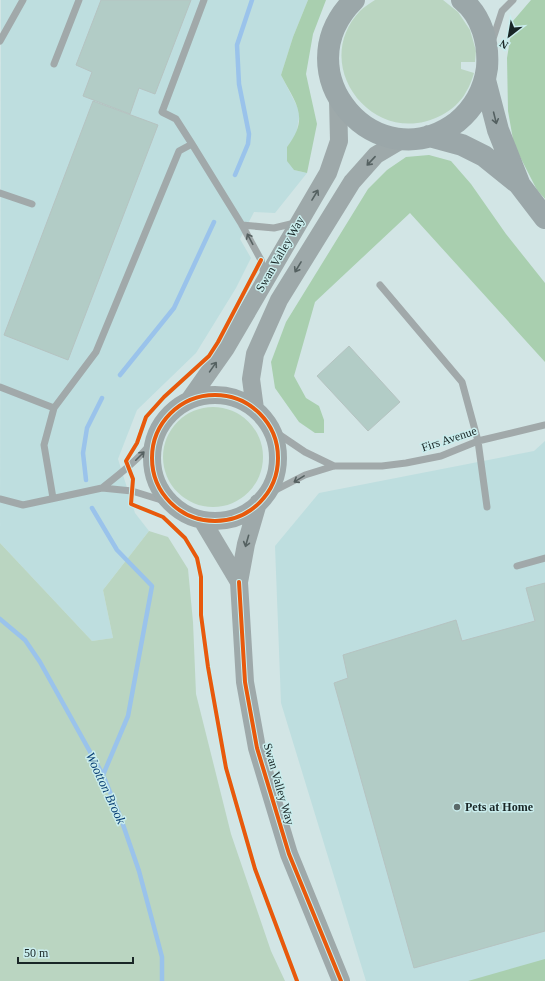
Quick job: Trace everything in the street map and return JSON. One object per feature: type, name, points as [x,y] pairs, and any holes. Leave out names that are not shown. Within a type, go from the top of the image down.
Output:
[{"type":"highway","points":[[348,4],[332,31],[328,54],[330,77],[338,99],[348,112],[361,124],[375,132],[403,139],[429,136],[448,128],[464,116],[477,99],[485,80],[488,55],[485,36],[477,19],[462,0]]},
{"type":"highway","points":[[485,80],[498,130],[519,184]]},
{"type":"highway","points":[[429,136],[462,145],[484,156],[519,184],[545,218]]},
{"type":"street","name":"Swan Valley Way","points":[[190,399],[226,348],[298,222],[328,173],[339,141],[338,99]]},
{"type":"street","name":"Swan Valley Way","points":[[255,409],[251,379],[255,354],[279,300],[352,182],[376,155],[403,139]]},
{"type":"street","points":[[209,394],[227,396],[245,402],[255,409],[271,429],[276,444],[278,462],[274,480],[262,499],[237,517],[220,521],[202,520],[185,514],[170,503],[159,489],[153,472],[151,454],[154,440],[163,421],[175,408],[190,399],[209,394]]},
{"type":"street","name":"Swan Valley Way","points":[[262,499],[246,544],[239,582],[245,682],[258,748],[289,854],[341,981]]},
{"type":"street","name":"Swan Valley Way","points":[[202,520],[239,582]]},
{"type":"lane","points":[[0,42],[23,0]]},
{"type":"lane","points":[[54,64],[79,0]]},
{"type":"lane","points":[[204,0],[162,112],[176,119],[242,225],[261,260],[265,279]]},
{"type":"lane","points":[[488,55],[502,11],[513,0]]},
{"type":"lane","points":[[53,498],[44,445],[54,408],[96,352],[180,151],[192,144]]},
{"type":"lane","points":[[0,192],[32,204]]},
{"type":"lane","points":[[242,225],[274,228],[298,222]]},
{"type":"lane","points":[[380,285],[462,382],[478,441],[487,507]]},
{"type":"lane","points":[[0,387],[54,408]]},
{"type":"lane","name":"Firs Avenue","points":[[262,499],[305,475],[334,466],[382,466],[406,463],[441,456],[478,441],[545,424]]},
{"type":"lane","name":"Firs Avenue","points":[[271,429],[305,452],[334,466]]},
{"type":"lane","points":[[102,488],[128,468],[154,440]]},
{"type":"lane","points":[[0,499],[23,505],[102,488],[132,491],[170,503]]},
{"type":"lane","points":[[517,566],[545,558]]},
{"type":"shaded area","points":[[1,0],[308,0],[293,37],[281,75],[300,112],[296,135],[287,147],[294,170],[307,173],[275,213],[254,212],[240,239],[251,258],[236,288],[196,353],[137,410],[118,459],[135,513],[149,531],[103,590],[113,638],[92,641],[0,543]]},
{"type":"shaded area","points":[[545,441],[545,981],[366,981],[281,703],[275,546],[319,493],[534,451]]},
{"type":"green space","points":[[308,0],[326,0],[313,34],[306,74],[317,124],[307,173],[294,170],[287,161],[287,147],[298,127],[299,119],[296,103],[281,75],[293,37]]},
{"type":"green space","points":[[375,0],[443,0],[458,12],[470,30],[476,51],[475,62],[461,62],[461,69],[474,73],[464,96],[456,105],[442,115],[417,123],[394,122],[373,112],[356,97],[345,78],[341,56],[346,33],[360,11]]},
{"type":"green space","points":[[531,0],[545,0],[545,199],[537,190],[514,145],[508,111],[507,58],[513,21]]},
{"type":"green space","points":[[429,155],[451,161],[471,184],[506,234],[545,283],[545,362],[410,213],[315,302],[294,376],[306,398],[319,406],[324,420],[324,433],[315,433],[299,422],[275,388],[271,362],[286,322],[368,189],[387,170],[406,157]]},
{"type":"green space","points":[[213,407],[223,408],[241,415],[255,429],[262,447],[262,467],[255,485],[241,499],[223,506],[213,507],[203,506],[185,499],[171,485],[164,467],[163,457],[164,447],[171,429],[185,415],[203,408]]},
{"type":"green space","points":[[149,531],[168,537],[188,569],[193,622],[196,694],[231,834],[271,951],[285,981],[0,981],[0,543],[92,641],[113,638],[103,590]]},
{"type":"green space","points":[[545,959],[545,981],[468,981]]},
{"type":"building","points":[[101,0],[191,0],[155,94],[139,88],[130,114],[83,96],[92,72],[76,65]]},
{"type":"building","points":[[93,101],[158,125],[68,360],[4,335]]},
{"type":"building","points":[[349,346],[400,402],[368,431],[317,376]]},
{"type":"building","name":"Pets at Home","points":[[545,583],[545,931],[414,968],[334,683],[348,678],[343,655],[456,620],[462,641],[535,621],[526,588]]},
{"type":"waterway","points":[[235,175],[248,144],[249,134],[239,84],[237,45],[252,0]]},
{"type":"waterway","points":[[120,375],[174,308],[214,222]]},
{"type":"waterway","points":[[86,480],[83,453],[87,428],[102,398]]},
{"type":"waterway","points":[[92,508],[117,550],[152,586],[128,716],[103,775]]},
{"type":"waterway","name":"Wootton Brook","points":[[0,619],[25,640],[40,662],[103,775],[120,816],[139,871],[162,957],[162,981]]},
{"type":"cycle path","points":[[261,260],[218,342],[209,356],[164,397],[146,417],[137,443],[126,461],[133,479],[131,504],[163,517],[185,538],[197,558],[201,577],[201,615],[208,667],[226,768],[255,869],[297,981]]},
{"type":"cycle path","points":[[221,395],[245,402],[260,413],[271,428],[277,446],[278,458],[277,470],[271,488],[260,503],[245,514],[227,520],[209,521],[185,514],[170,503],[159,488],[153,470],[152,452],[159,428],[170,413],[185,402],[203,396],[221,395]]},
{"type":"cycle path","points":[[239,582],[245,682],[257,748],[289,854],[341,981]]},
{"type":"place","name":"Pets at Home","points":[[457,807]]}]
